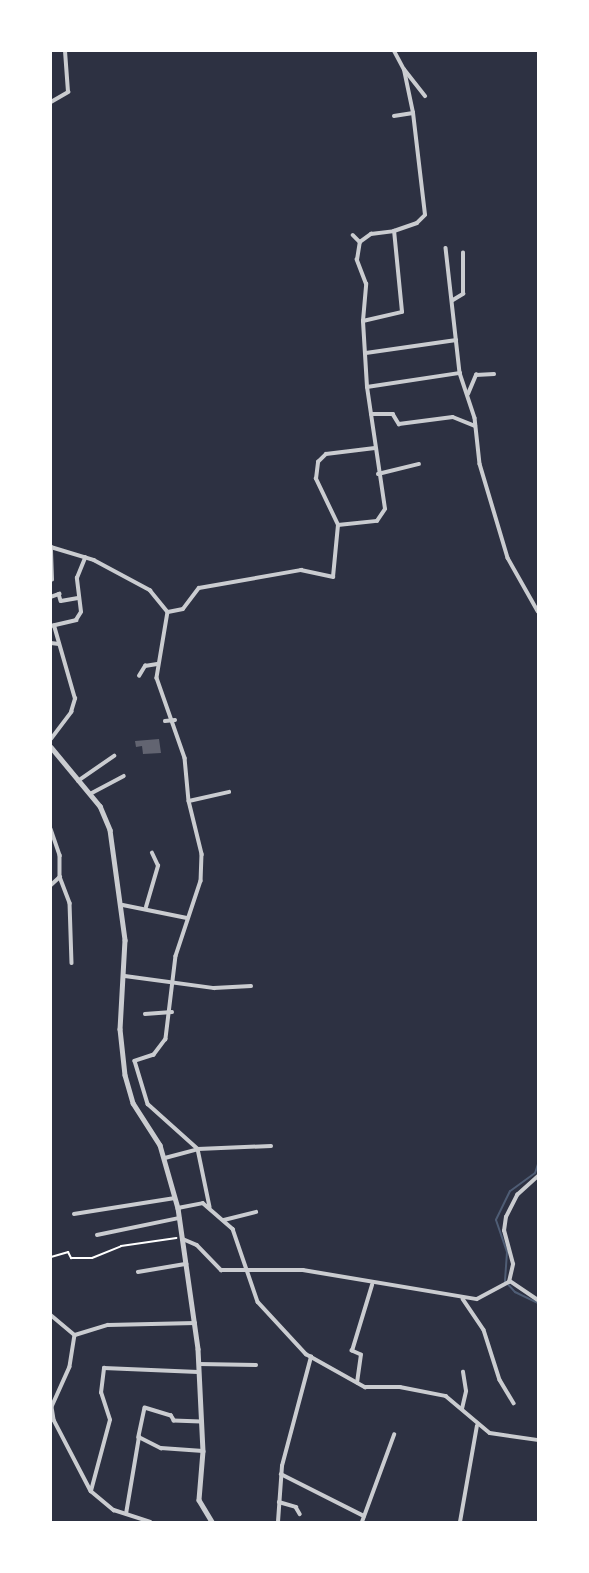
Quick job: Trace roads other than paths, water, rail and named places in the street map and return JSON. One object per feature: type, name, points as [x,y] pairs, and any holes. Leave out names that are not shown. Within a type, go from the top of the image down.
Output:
[{"type":"street","points":[[51,102],[68,92],[65,51]]},
{"type":"street","points":[[394,51],[404,70],[425,96]]},
{"type":"street","points":[[338,525],[380,517],[386,500],[378,474],[367,387],[363,321],[366,284],[357,260],[360,242],[371,234],[394,231],[417,223],[425,215],[404,70]]},
{"type":"street","points":[[394,116],[412,113]]},
{"type":"street","points":[[363,321],[400,314],[404,309],[394,231]]},
{"type":"street","points":[[353,235],[360,242]]},
{"type":"street","points":[[446,248],[460,373],[468,394],[480,464],[503,544],[538,611]]},
{"type":"street","points":[[453,300],[463,294],[463,253]]},
{"type":"street","points":[[366,353],[456,340]]},
{"type":"street","points":[[367,387],[460,373]]},
{"type":"street","points":[[468,394],[476,375],[494,374]]},
{"type":"street","points":[[371,414],[393,414],[399,424],[453,416],[475,426]]},
{"type":"street","points":[[168,612],[183,609],[199,587],[301,570],[333,577],[338,525],[316,479],[318,462],[326,454],[375,448]]},
{"type":"street","points":[[378,474],[419,464]]},
{"type":"street","points":[[51,580],[51,547],[85,558],[150,590],[168,612]]},
{"type":"street","points":[[51,739],[74,705],[52,626],[76,620],[81,612],[77,578],[85,558]]},
{"type":"street","points":[[51,597],[78,598]]},
{"type":"street","points":[[124,1064],[154,1055],[166,1040],[172,1012],[174,980],[187,918],[201,881],[202,854],[189,801],[188,773],[175,720],[160,691],[158,664],[168,612]]},
{"type":"street","points":[[51,643],[59,644]]},
{"type":"street","points":[[139,676],[145,666],[158,664]]},
{"type":"street","points":[[165,721],[175,720]]},
{"type":"street","points":[[51,747],[90,794],[110,830],[123,905],[125,976],[120,1029],[124,1064],[133,1103],[152,1128],[165,1158],[179,1218],[199,1364],[203,1451],[199,1500],[212,1522]]},
{"type":"street","points":[[78,781],[114,756]]},
{"type":"street","points":[[90,794],[124,776]]},
{"type":"street","points":[[189,801],[229,792]]},
{"type":"street","points":[[51,829],[60,855],[60,877],[71,903],[72,963]]},
{"type":"street","points":[[146,907],[158,866],[152,853]]},
{"type":"street","points":[[51,885],[60,877]]},
{"type":"street","points":[[123,905],[146,907],[187,918]]},
{"type":"street","points":[[125,976],[174,980],[214,988],[251,986]]},
{"type":"street","points":[[145,1014],[172,1012]]},
{"type":"street","points":[[135,1061],[148,1104],[198,1149],[210,1207]]},
{"type":"street","points":[[165,1158],[198,1149],[271,1146]]},
{"type":"street","points":[[181,1238],[197,1245],[221,1270],[247,1267],[303,1270],[463,1299],[494,1294],[508,1283],[513,1264],[504,1231],[506,1217],[517,1195],[538,1176]]},
{"type":"street","points":[[74,1214],[175,1198]]},
{"type":"street","points":[[177,1208],[203,1203],[233,1229],[258,1301],[311,1357],[357,1382],[435,1391],[462,1409],[477,1426],[490,1433],[538,1440]]},
{"type":"street","points":[[224,1220],[256,1212]]},
{"type":"street","points":[[97,1235],[179,1218]]},
{"type":"street","points":[[138,1272],[186,1264]]},
{"type":"street","points":[[508,1283],[538,1300]]},
{"type":"street","points":[[357,1382],[361,1356],[352,1351],[372,1284]]},
{"type":"street","points":[[463,1299],[482,1326],[499,1377],[513,1403]]},
{"type":"street","points":[[51,1315],[75,1335]]},
{"type":"street","points":[[75,1335],[108,1325],[195,1323]]},
{"type":"street","points":[[75,1335],[70,1367],[52,1406],[54,1420],[91,1491],[126,1515],[150,1522]]},
{"type":"street","points":[[278,1522],[282,1474],[311,1357]]},
{"type":"street","points":[[199,1364],[256,1365]]},
{"type":"street","points":[[91,1491],[110,1420],[102,1393],[104,1368],[198,1372]]},
{"type":"street","points":[[462,1409],[467,1391],[463,1372]]},
{"type":"street","points":[[126,1515],[145,1408],[172,1416],[174,1421],[201,1422]]},
{"type":"street","points":[[460,1522],[477,1426]]},
{"type":"street","points":[[362,1522],[394,1435]]},
{"type":"street","points":[[139,1437],[161,1448],[203,1451]]},
{"type":"street","points":[[282,1474],[364,1516]]},
{"type":"street","points":[[279,1502],[296,1507],[300,1514]]},
{"type":"waterway","points":[[538,1164],[535,1173],[510,1191],[496,1220],[507,1252],[505,1281],[515,1292],[538,1303]]}]
